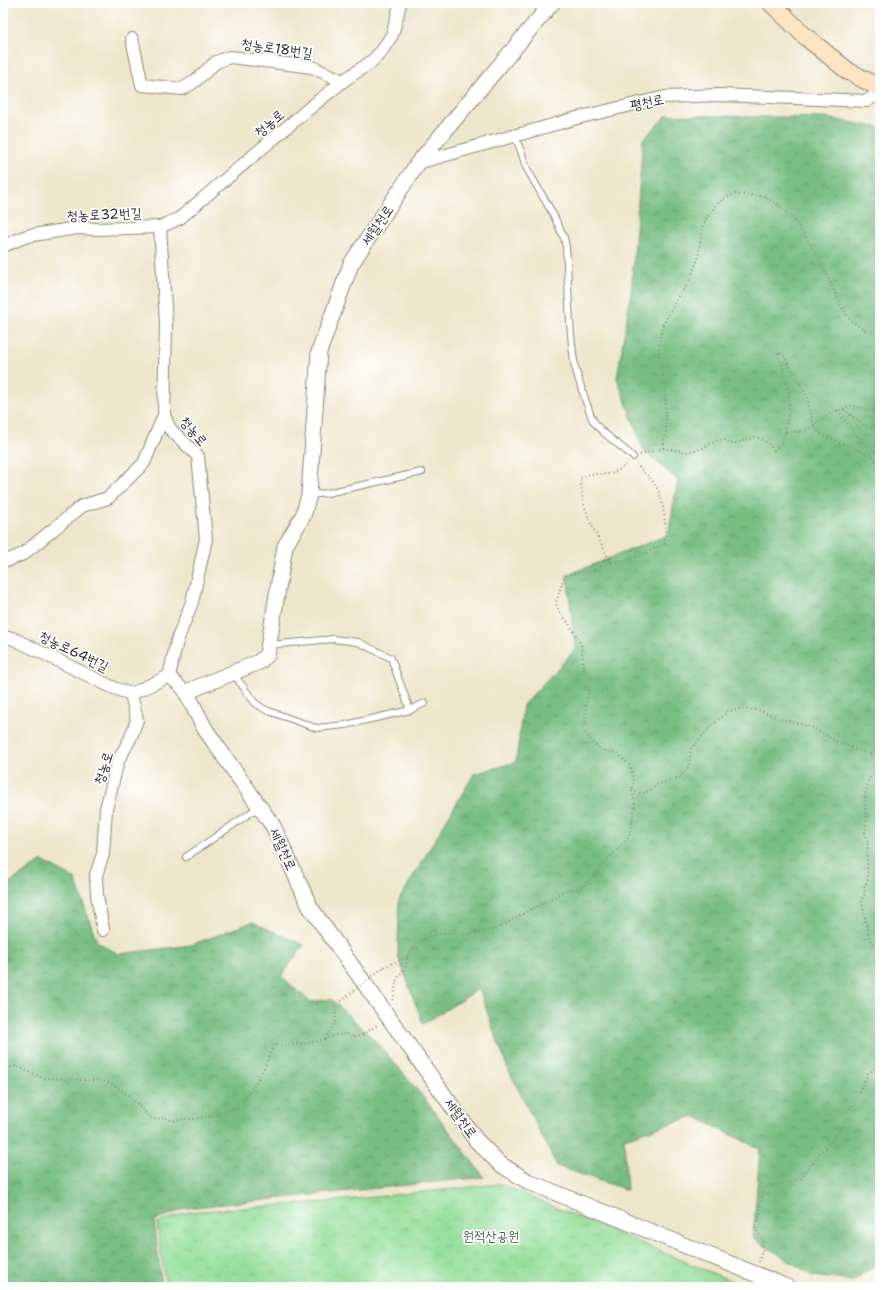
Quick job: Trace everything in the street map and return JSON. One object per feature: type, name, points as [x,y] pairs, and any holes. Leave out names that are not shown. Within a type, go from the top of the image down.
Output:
[{"type":"main road","points":[[771,3],[806,37],[848,71],[880,88]]},
{"type":"street","name":"청농로","points":[[169,676],[177,642],[192,602],[206,539],[198,456],[170,429],[164,415],[166,323],[160,226],[180,218],[306,111],[343,81],[371,62],[381,52],[392,35],[400,3]]},
{"type":"street","name":"세월천로","points":[[186,692],[259,662],[267,655],[285,546],[303,516],[309,495],[319,352],[351,264],[418,164],[552,3]]},
{"type":"street","name":"청농로18번길","points":[[132,39],[142,85],[182,89],[194,82],[216,62],[230,57],[312,67],[343,81]]},
{"type":"street","name":"평천로","points":[[418,164],[577,118],[665,97],[720,95],[867,101],[880,92]]},
{"type":"street","name":"청농로32번길","points":[[3,246],[27,236],[78,228],[96,229],[160,226]]},
{"type":"street","points":[[3,559],[9,560],[23,554],[82,506],[108,498],[144,463],[164,415]]},
{"type":"street","name":"청농로64번길","points":[[3,638],[12,638],[114,688],[131,694]]},
{"type":"street","name":"세월천로","points":[[169,676],[186,692],[205,730],[274,826],[310,907],[476,1140],[500,1164],[529,1182],[787,1287]]},
{"type":"street","points":[[131,694],[169,676]]},
{"type":"street","name":"청농로","points":[[103,930],[97,895],[96,875],[103,854],[106,809],[118,761],[130,739],[137,720],[131,694]]},
{"type":"lane","points":[[515,136],[526,167],[554,216],[564,238],[566,247],[569,314],[575,368],[588,407],[594,421],[604,433],[623,447],[633,457]]},
{"type":"lane","points":[[309,495],[327,493],[422,472]]},
{"type":"lane","points":[[269,645],[333,639],[358,642],[391,658],[410,710]]},
{"type":"lane","points":[[233,673],[255,703],[266,710],[316,728],[345,725],[410,710],[425,703]]},
{"type":"lane","points":[[186,857],[260,807]]},
{"type":"path","points":[[663,448],[666,429],[665,387],[659,354],[659,343],[663,325],[679,295],[689,282],[698,259],[702,228],[705,220],[716,205],[724,199],[734,194],[763,196],[782,206],[799,226],[817,255],[842,307],[851,321],[863,329],[880,335]]},
{"type":"path","points":[[611,563],[591,524],[583,502],[580,478],[589,474],[611,474],[622,468],[633,457],[663,448],[687,452],[700,449],[718,440],[724,440],[733,444],[755,437],[764,440],[774,450],[781,445],[785,432],[789,402],[788,389],[778,355],[779,352],[783,355],[808,398],[809,409],[814,425],[819,433],[872,456],[880,465]]},
{"type":"path","points":[[785,432],[805,431],[828,414],[852,405],[880,413]]},
{"type":"path","points":[[843,409],[865,426],[880,431]]},
{"type":"path","points":[[838,410],[855,435],[880,456]]},
{"type":"path","points":[[3,1069],[16,1066],[44,1078],[108,1082],[130,1096],[149,1117],[156,1119],[166,1118],[173,1121],[185,1117],[190,1119],[208,1116],[213,1117],[236,1105],[252,1089],[264,1070],[274,1045],[303,1044],[325,1040],[336,1035],[347,1034],[353,1037],[362,1035],[386,1013],[394,996],[397,979],[406,966],[407,957],[414,946],[428,937],[444,933],[470,934],[498,928],[566,890],[584,886],[630,834],[636,805],[632,790],[634,782],[631,767],[618,754],[604,751],[591,741],[585,733],[586,704],[592,681],[589,673],[584,669],[581,644],[568,622],[560,612],[556,602],[563,579],[566,576],[592,571],[603,565],[637,556],[664,544],[666,537],[660,494],[654,482],[641,470],[633,457]]},
{"type":"path","points":[[632,790],[637,793],[645,792],[657,785],[680,777],[689,766],[691,750],[713,724],[728,711],[738,709],[759,710],[778,718],[811,727],[839,744],[872,755],[880,760],[868,781],[865,798],[864,808],[867,818],[865,833],[868,841],[868,879],[861,899],[869,936],[880,957]]},
{"type":"path","points":[[325,1040],[336,1021],[335,1006],[384,967],[407,957]]},
{"type":"path","points":[[755,1275],[762,1252],[763,1243],[761,1236],[755,1229],[760,1214],[762,1191],[768,1186],[802,1178],[806,1170],[821,1151],[843,1127],[846,1111],[852,1107],[854,1099],[860,1091],[867,1074],[880,1065]]},
{"type":"green space","points":[[667,115],[828,118],[880,128],[880,1262],[853,1281],[813,1276],[753,1238],[760,1149],[694,1116],[624,1138],[627,1190],[557,1166],[507,1067],[479,989],[423,1024],[398,956],[399,900],[474,774],[516,762],[523,705],[575,650],[567,575],[668,535],[678,480],[644,451],[617,378],[631,293],[643,139]]},
{"type":"green space","points":[[42,861],[75,879],[97,942],[119,954],[191,945],[252,922],[304,945],[281,976],[310,1002],[331,999],[373,1038],[424,1098],[484,1177],[186,1208],[154,1221],[162,1287],[3,1287],[3,882],[9,883]]},
{"type":"green space","name":"원적산공원","points":[[500,1184],[746,1287],[166,1287],[157,1223],[189,1212],[325,1202]]}]
